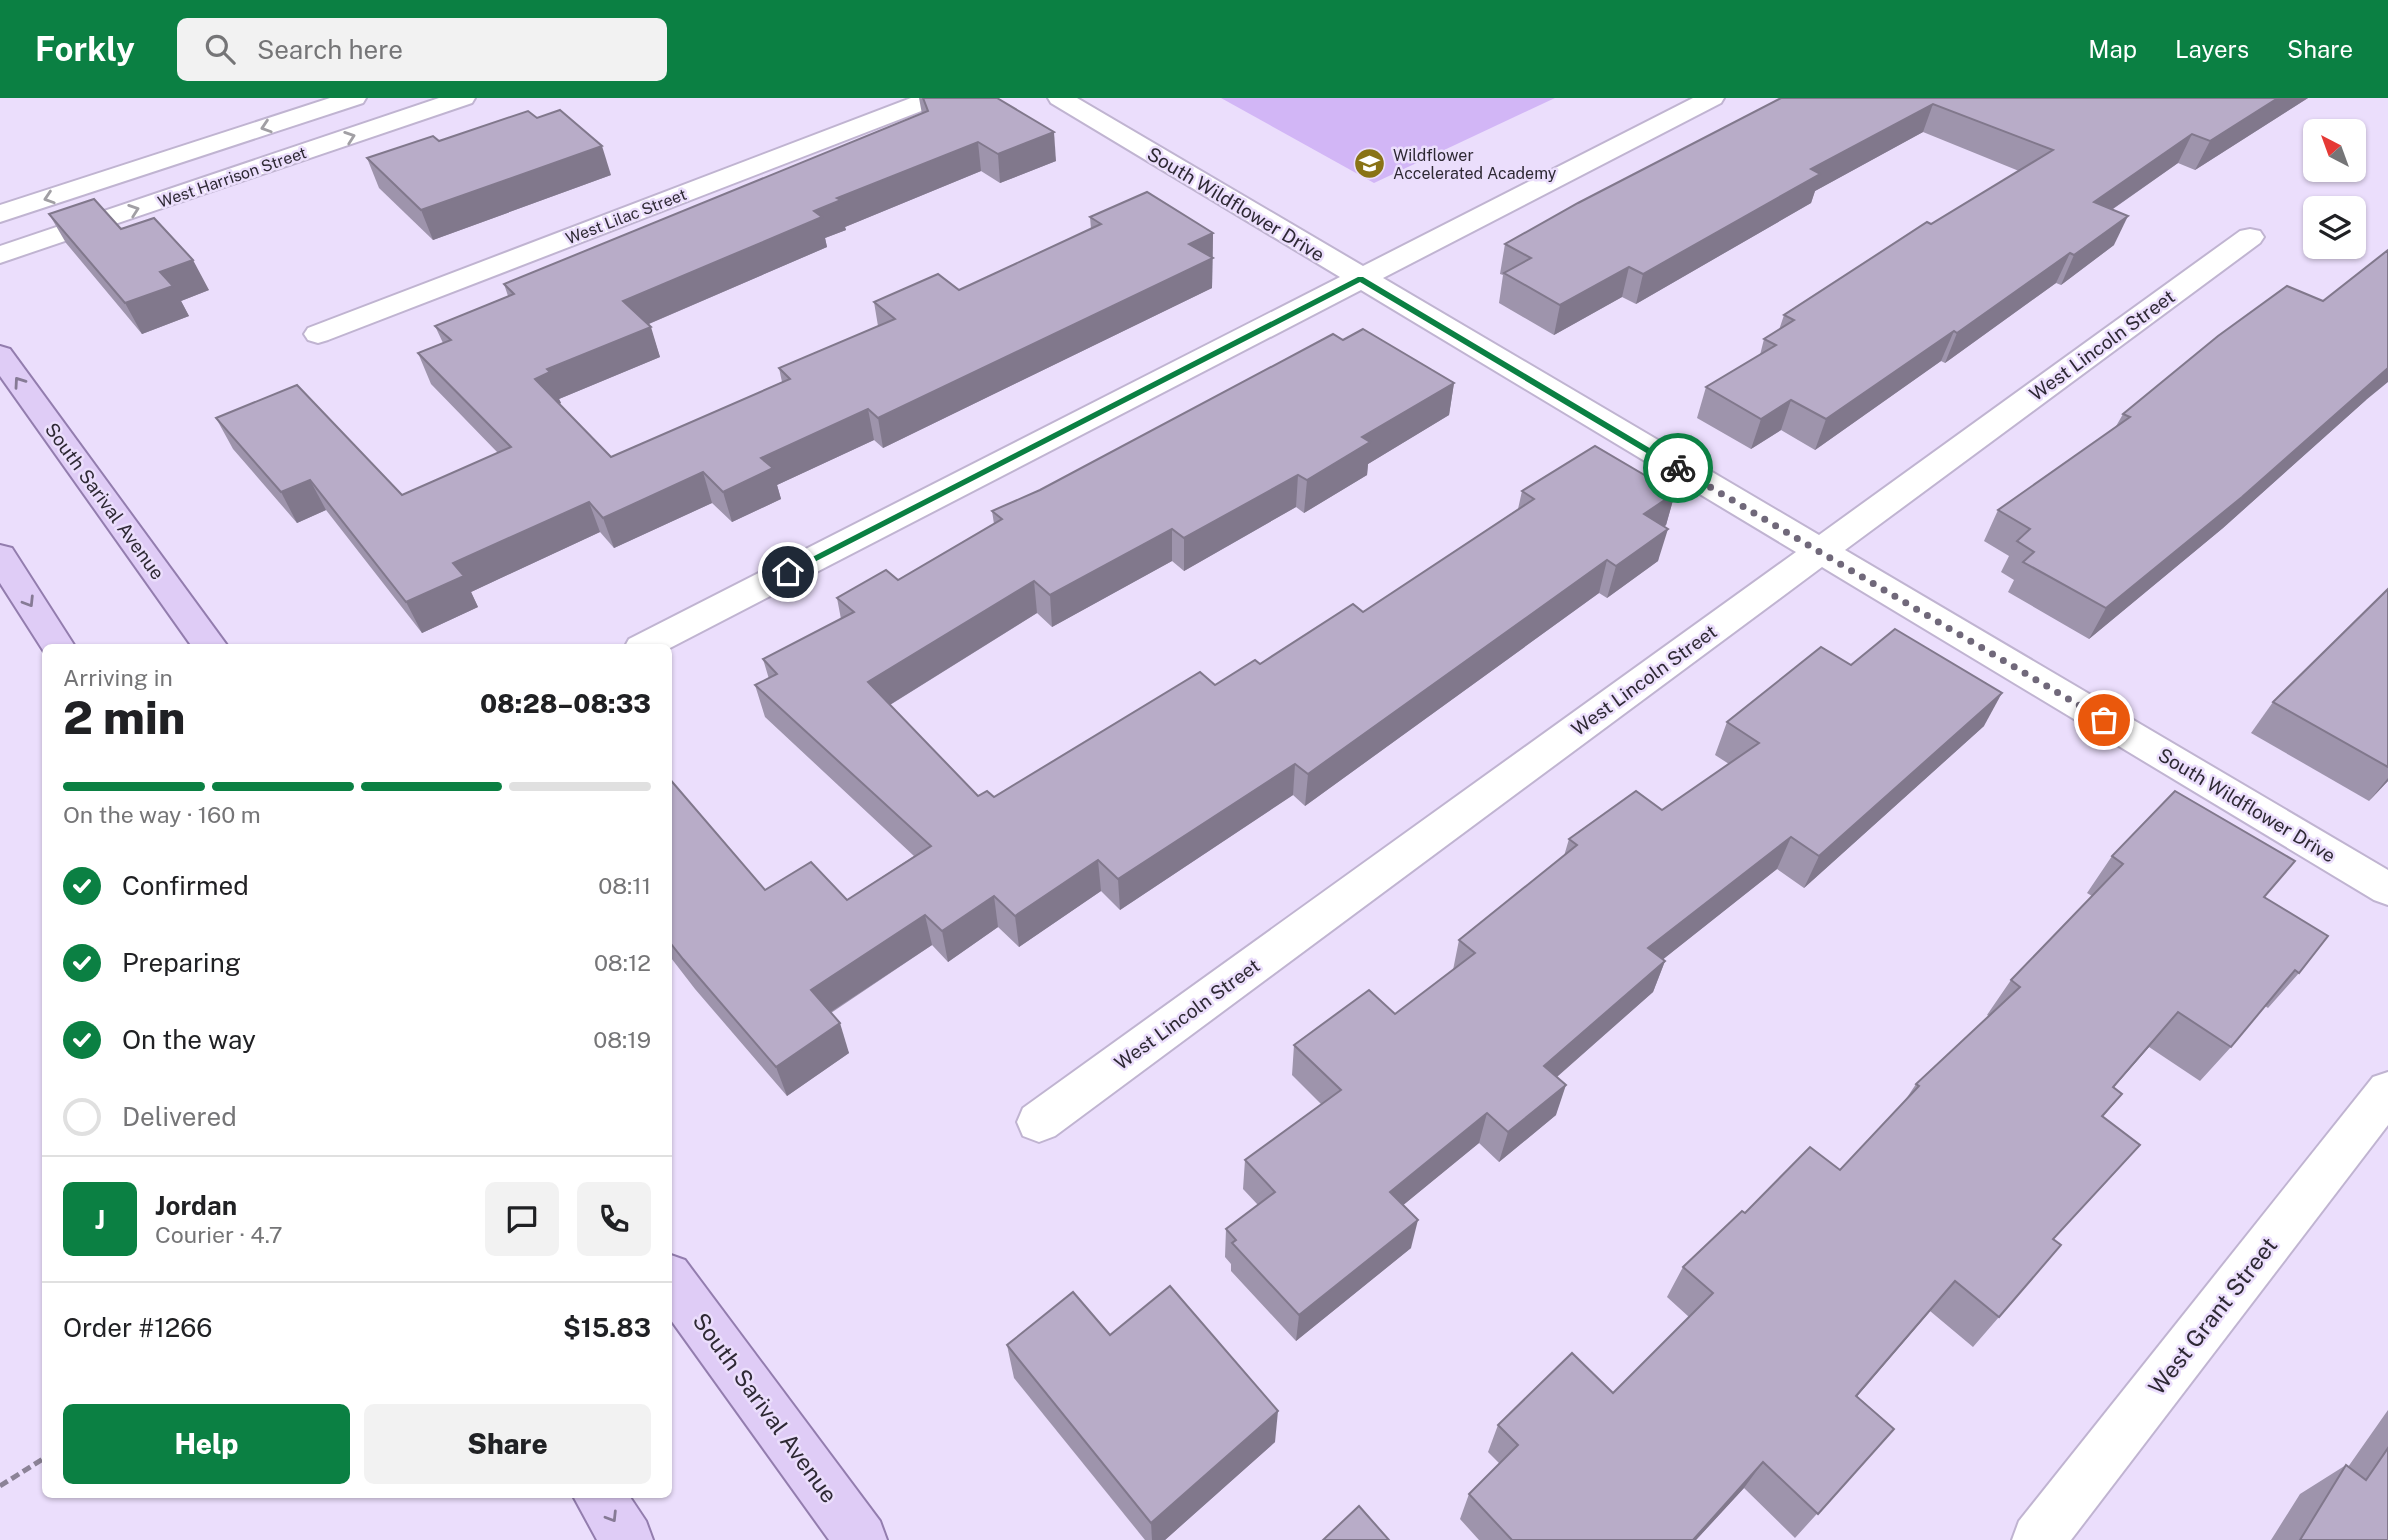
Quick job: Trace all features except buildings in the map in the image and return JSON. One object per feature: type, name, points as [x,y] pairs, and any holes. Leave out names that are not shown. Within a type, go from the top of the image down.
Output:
[{"type":"main road","name":"South Sarival Avenue","points":[[0,355],[209,644]]},
{"type":"main road","points":[[0,555],[56,644]]},
{"type":"main road","name":"South Sarival Avenue","points":[[672,1281],[861,1540]]},
{"type":"main road","points":[[601,1498],[627,1540]]},
{"type":"street","name":"West Harrison Street","points":[[0,214],[354,98]]},
{"type":"street","name":"West Harrison Street","points":[[0,255],[463,98]]},
{"type":"street","name":"West Lilac Street","points":[[318,334],[933,98]]},
{"type":"street","name":"South Wildflower Drive","points":[[1060,98],[2388,889]]},
{"type":"street","points":[[649,644],[1712,98]]},
{"type":"street","name":"West Lincoln Street","points":[[1039,1122],[2250,237]]},
{"type":"street","name":"West Grant Street","points":[[2038,1540],[2388,1091]]},
{"type":"path","points":[[0,1486],[42,1460]]},
{"type":"shaded area","points":[[1221,98],[1555,98],[1374,183]]},
{"type":"way so far","points":[[1678,468],[2104,720]]},
{"type":"place","name":"Wildflower Accelerated Academy","points":[[1370,164]]},
{"type":"route","points":[[788,572],[1360,279],[1678,468]]}]
